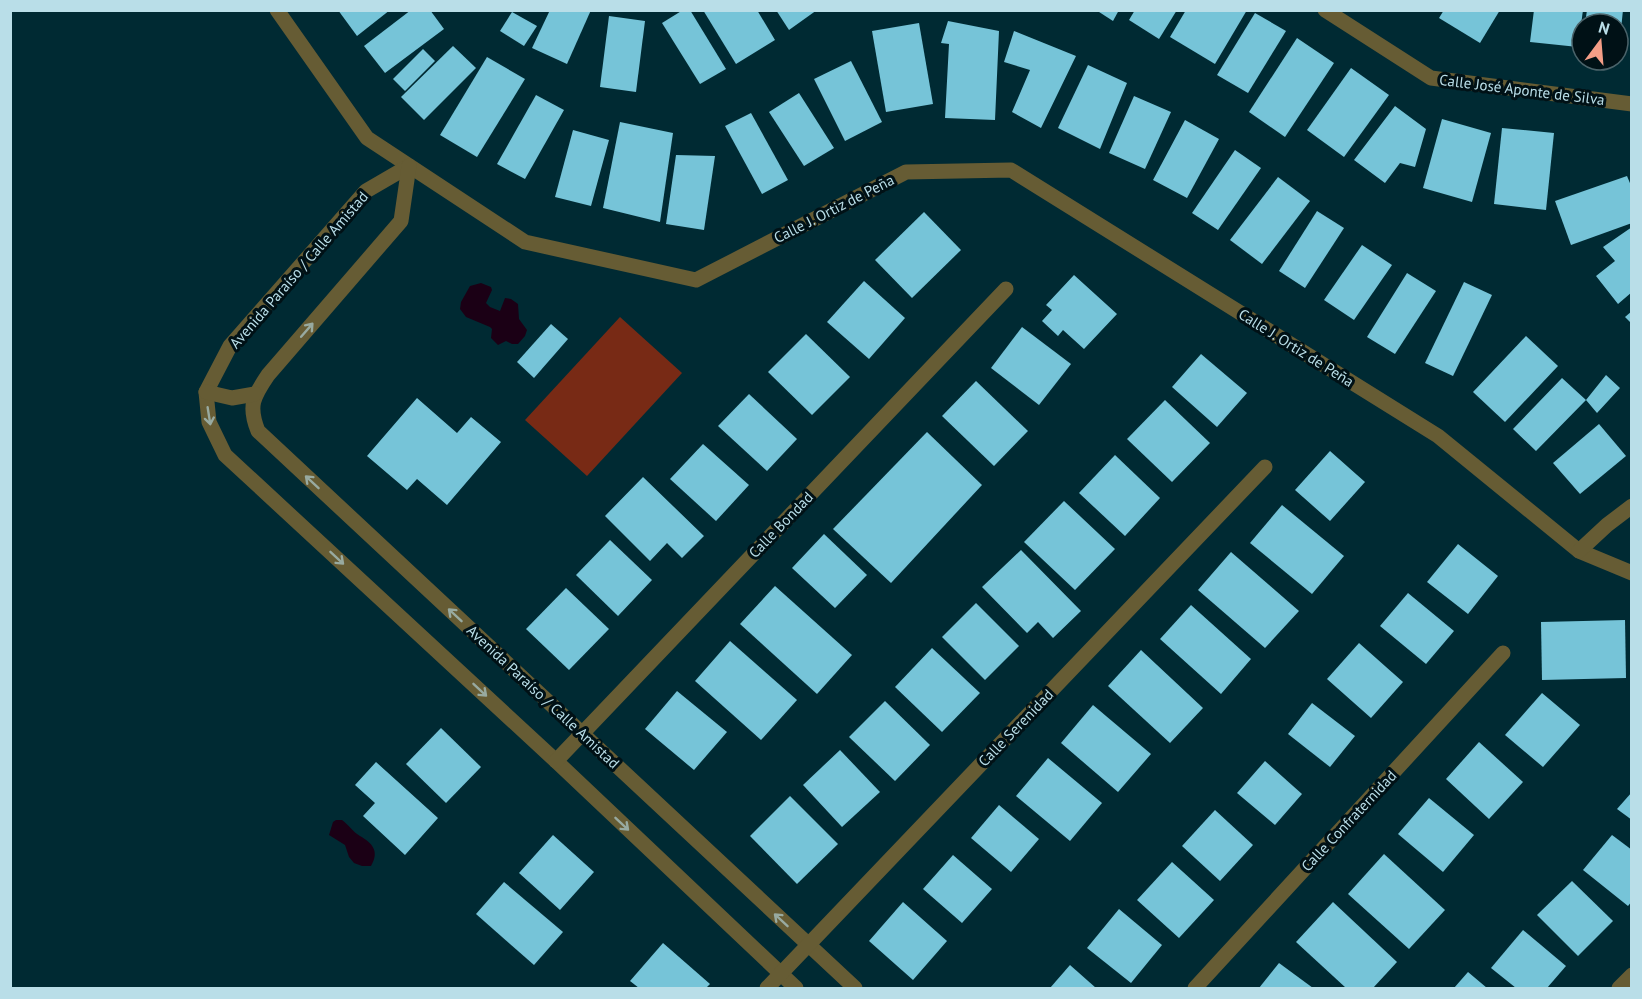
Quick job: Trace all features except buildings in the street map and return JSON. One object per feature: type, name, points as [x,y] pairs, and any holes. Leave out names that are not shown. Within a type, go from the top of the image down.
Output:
[{"type":"street","name":"Calle J. Ortiz de Peña","points":[[276,10],[367,138],[525,242],[696,280],[906,172],[1011,170],[1438,436],[1579,551],[1632,573]]},
{"type":"street","name":"Calle José Aponte de Silva","points":[[1325,10],[1431,78],[1632,104]]},
{"type":"street","name":"Avenida Paraíso / Calle Amistad","points":[[206,392],[230,346],[366,191],[409,166]]},
{"type":"street","points":[[409,166],[401,221],[268,375],[255,394],[232,398],[206,392],[208,422],[225,455],[556,761],[796,988]]},
{"type":"street","name":"Calle Bondad","points":[[556,761],[1006,289]]},
{"type":"street","name":"Avenida Paraíso / Calle Amistad","points":[[255,394],[252,416],[258,431],[855,988]]},
{"type":"street","name":"Calle Serenidad","points":[[767,988],[1264,467]]},
{"type":"street","points":[[1579,551],[1632,506]]},
{"type":"street","name":"Calle Confraternidad","points":[[1194,988],[1503,653]]},
{"type":"street","points":[[1619,988],[1632,975]]},
{"type":"shaded area","points":[[481,283],[491,287],[492,290],[486,303],[490,307],[500,311],[505,298],[518,304],[519,319],[527,330],[518,344],[506,341],[498,345],[491,338],[492,329],[490,327],[466,317],[460,309],[461,302],[470,286]]},
{"type":"shaded area","points":[[620,317],[682,373],[587,476],[525,420]]},
{"type":"shaded area","points":[[342,820],[371,845],[375,856],[371,866],[354,863],[345,845],[329,835],[333,822]]}]
